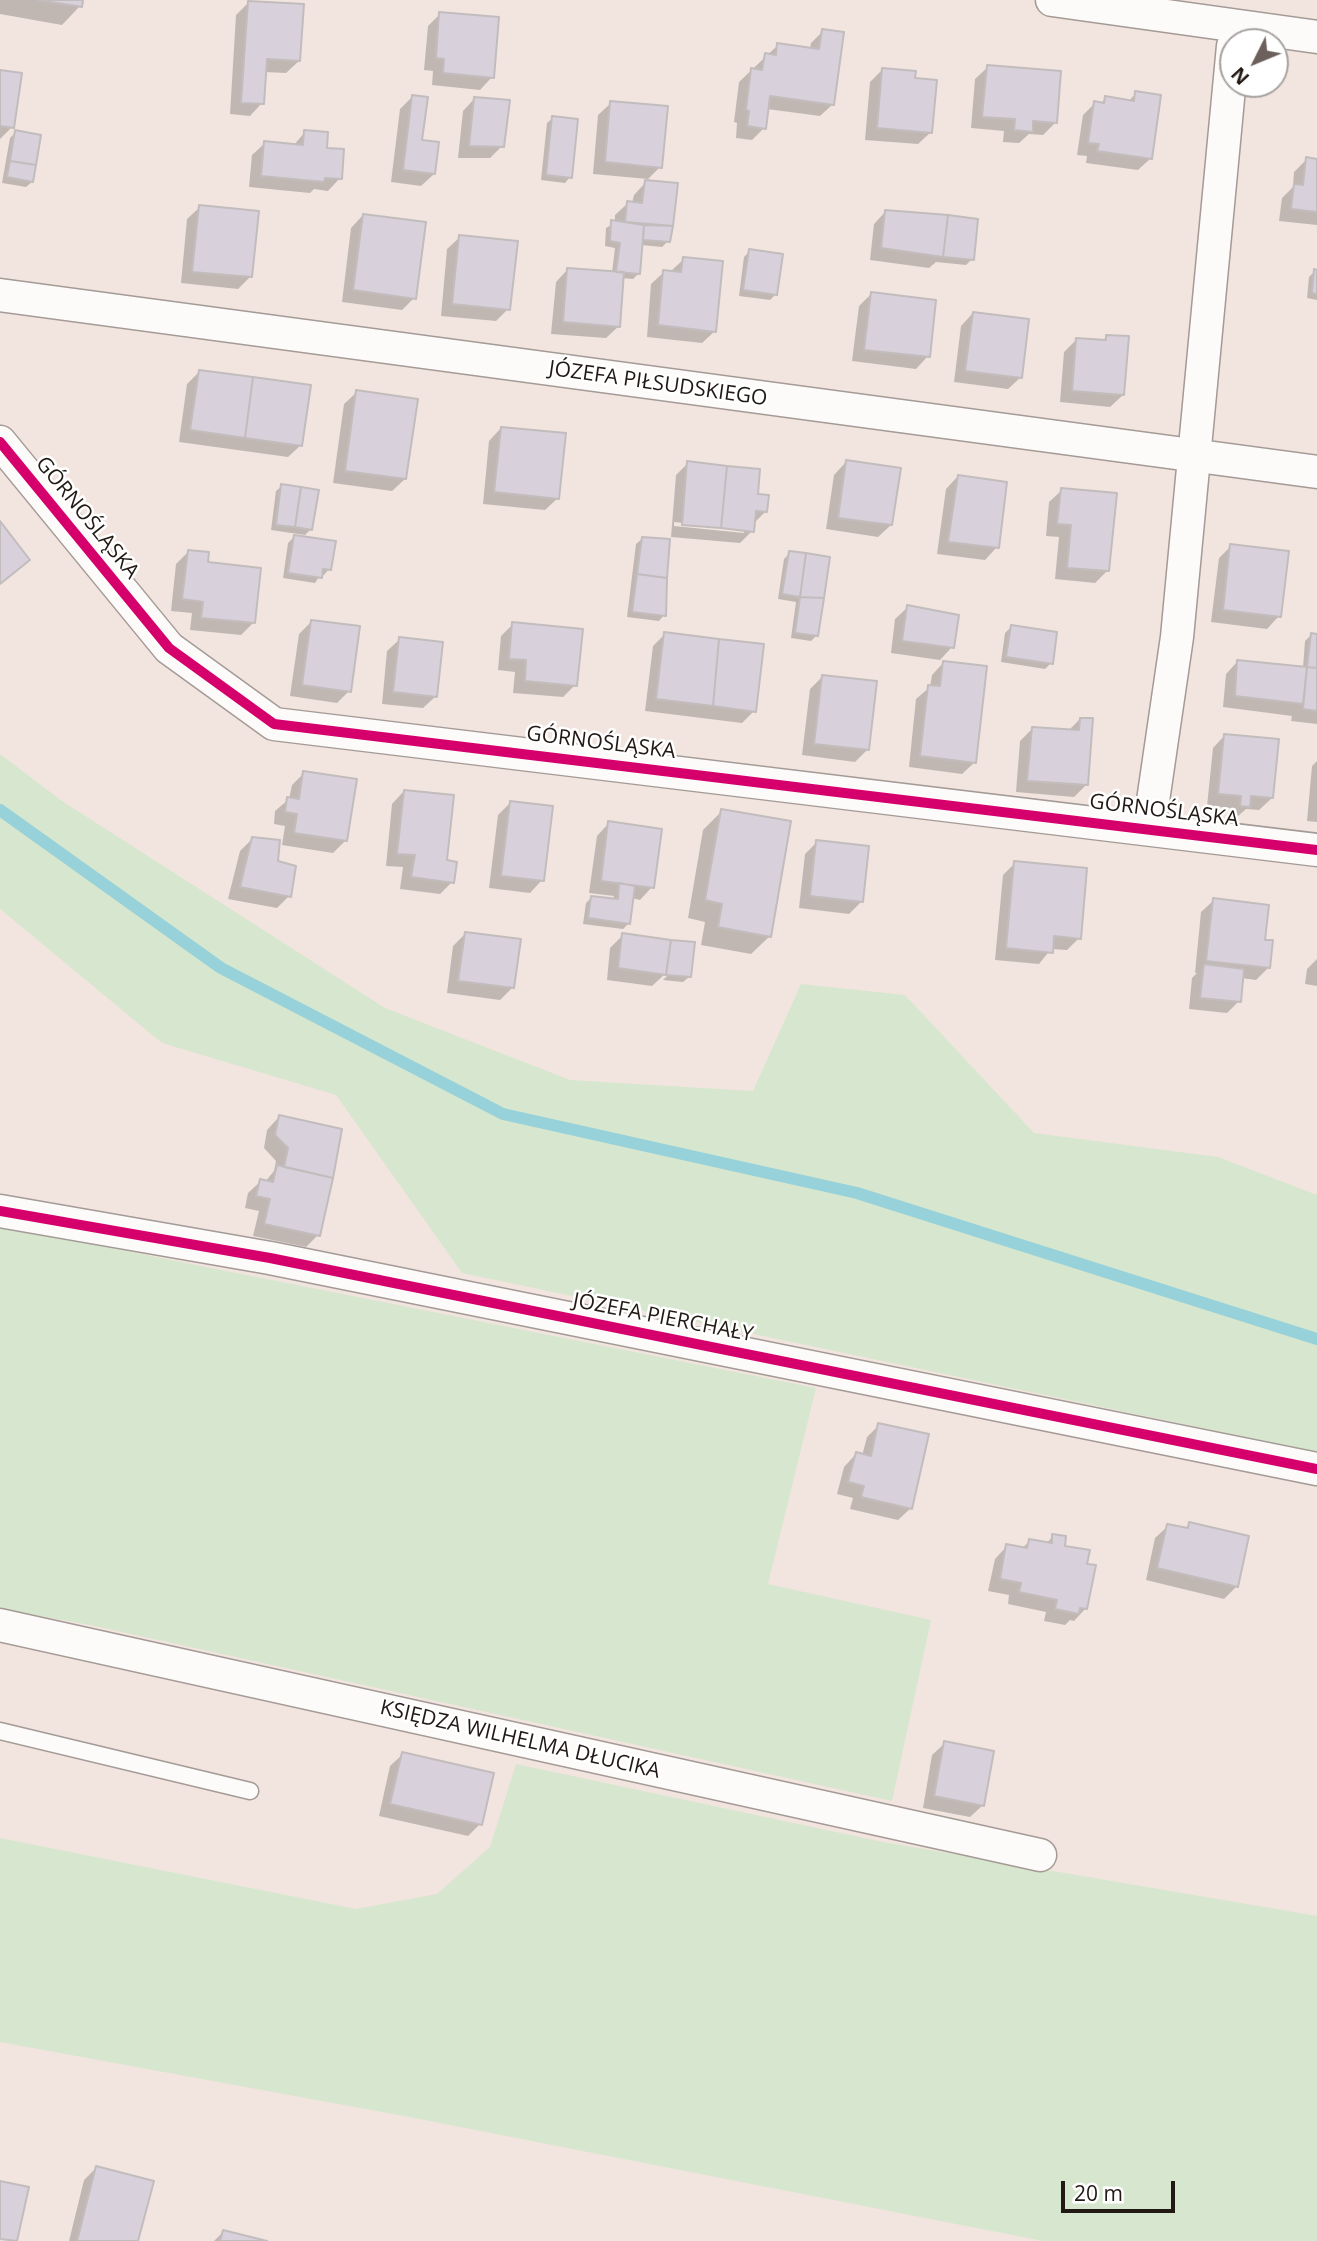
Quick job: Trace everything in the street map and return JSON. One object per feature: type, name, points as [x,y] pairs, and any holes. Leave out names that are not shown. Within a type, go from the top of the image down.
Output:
[{"type":"street","points":[[1052,0],[1219,34]]},
{"type":"street","points":[[1289,37],[1317,37]]},
{"type":"street","points":[[1149,828],[1177,637],[1228,98]]},
{"type":"street","name":"JÓZEFA PIŁSUDSKIEGO","points":[[0,296],[1317,472]]},
{"type":"street","name":"GÓRNOŚLĄSKA","points":[[0,442],[169,648],[274,724],[1317,850]]},
{"type":"street","name":"JÓZEFA PIERCHAŁY","points":[[0,1211],[284,1261],[1317,1469]]},
{"type":"street","name":"KSIĘDZA WILHELMA DŁUCIKA","points":[[0,1625],[1040,1855]]},
{"type":"lane","points":[[0,1731],[250,1791]]},
{"type":"green space","points":[[0,754],[62,801],[385,1008],[570,1080],[753,1091],[801,984],[905,995],[1034,1133],[1218,1157],[1317,1195],[1317,1452],[462,1273],[336,1095],[162,1043],[0,909]]},
{"type":"green space","points":[[0,1226],[816,1388],[768,1584],[931,1620],[892,1801],[90,1625],[0,1609]]},
{"type":"green space","points":[[516,1764],[883,1842],[1317,1916],[1317,2241],[1043,2241],[404,2116],[0,2042],[0,1838],[356,1909],[437,1894],[490,1847]]},
{"type":"building","points":[[38,0],[83,0],[82,7]]},
{"type":"building","points":[[248,1],[304,4],[300,61],[267,59],[264,104],[241,103]]},
{"type":"building","points":[[439,12],[499,17],[494,78],[443,73],[444,59],[436,58]]},
{"type":"building","points":[[822,29],[844,32],[834,105],[770,96],[766,129],[747,126],[751,68],[762,70],[765,53],[776,55],[777,43],[819,49]]},
{"type":"building","points":[[987,65],[1061,71],[1057,123],[1033,121],[1033,132],[1014,130],[1015,119],[982,117]]},
{"type":"building","points":[[882,68],[916,71],[915,78],[937,80],[932,133],[877,128]]},
{"type":"building","points":[[0,70],[22,73],[14,128],[0,126]]},
{"type":"building","points":[[1135,91],[1161,95],[1152,159],[1097,151],[1099,144],[1088,143],[1094,101],[1104,103],[1105,96],[1134,101]]},
{"type":"building","points":[[412,95],[428,97],[422,140],[439,142],[435,174],[403,170]]},
{"type":"building","points":[[474,97],[510,100],[504,147],[469,146]]},
{"type":"building","points":[[610,101],[668,106],[662,168],[605,162]]},
{"type":"building","points":[[552,116],[578,119],[572,178],[546,175]]},
{"type":"building","points":[[15,130],[41,135],[36,165],[10,161]]},
{"type":"building","points":[[304,130],[328,132],[327,148],[344,149],[342,179],[325,178],[324,182],[261,176],[264,141],[303,145]]},
{"type":"building","points":[[1306,157],[1317,159],[1317,212],[1291,209],[1294,184],[1303,185]]},
{"type":"building","points":[[10,161],[36,165],[33,182],[7,177]]},
{"type":"building","points":[[645,180],[678,183],[673,226],[625,222],[627,201],[642,203]]},
{"type":"building","points":[[199,205],[259,211],[252,277],[192,272]]},
{"type":"building","points":[[885,210],[948,215],[943,257],[881,248]]},
{"type":"building","points":[[363,214],[426,222],[416,299],[353,290]]},
{"type":"building","points":[[948,215],[978,219],[974,260],[943,257]]},
{"type":"building","points":[[611,220],[644,225],[640,274],[616,272],[620,243],[610,241]]},
{"type":"building","points":[[644,225],[673,226],[670,242],[643,240]]},
{"type":"building","points":[[459,235],[518,241],[510,310],[452,304]]},
{"type":"building","points":[[749,249],[783,254],[777,295],[743,290]]},
{"type":"building","points":[[683,257],[723,261],[716,332],[658,325],[663,270],[681,272]]},
{"type":"building","points":[[567,268],[624,272],[620,327],[563,322]]},
{"type":"building","points":[[1314,269],[1317,270],[1317,294],[1312,293]]},
{"type":"building","points":[[871,292],[936,300],[930,357],[864,350]]},
{"type":"building","points":[[973,312],[1029,319],[1022,378],[965,371]]},
{"type":"building","points":[[1106,335],[1129,336],[1124,395],[1072,391],[1076,338],[1106,340]]},
{"type":"building","points":[[199,370],[253,377],[245,438],[190,430]]},
{"type":"building","points":[[253,377],[311,385],[302,446],[245,438]]},
{"type":"building","points":[[356,390],[418,399],[406,479],[345,471]]},
{"type":"building","points":[[501,427],[566,433],[559,499],[494,492]]},
{"type":"building","points":[[846,460],[901,468],[892,525],[838,518]]},
{"type":"building","points":[[687,461],[727,466],[721,528],[682,525]]},
{"type":"building","points":[[727,466],[760,469],[758,494],[769,495],[767,512],[756,511],[754,532],[721,528]]},
{"type":"building","points":[[958,475],[1007,482],[999,548],[948,542]]},
{"type":"building","points":[[281,484],[301,487],[295,527],[276,525]]},
{"type":"building","points":[[301,487],[319,490],[312,530],[295,527]]},
{"type":"building","points":[[1061,488],[1117,493],[1109,571],[1067,568],[1071,525],[1057,524]]},
{"type":"building","points":[[0,521],[30,560],[0,584]]},
{"type":"building","points":[[294,535],[336,541],[331,570],[323,569],[322,578],[288,573]]},
{"type":"building","points":[[642,537],[670,539],[667,578],[637,574]]},
{"type":"building","points":[[1230,544],[1289,551],[1281,617],[1223,610]]},
{"type":"building","points":[[188,550],[209,552],[208,562],[261,568],[255,623],[201,618],[203,602],[182,599]]},
{"type":"building","points":[[789,551],[806,553],[800,597],[782,594]]},
{"type":"building","points":[[806,553],[830,557],[824,598],[800,597]]},
{"type":"building","points":[[637,574],[667,578],[666,616],[632,612]]},
{"type":"building","points":[[800,597],[824,598],[818,636],[795,633]]},
{"type":"building","points":[[907,605],[959,615],[954,648],[902,641]]},
{"type":"building","points":[[311,620],[360,626],[351,692],[302,685]]},
{"type":"building","points":[[512,622],[583,629],[577,686],[525,681],[526,660],[509,659]]},
{"type":"building","points":[[1011,625],[1057,632],[1053,664],[1006,657]]},
{"type":"building","points":[[664,632],[719,639],[713,706],[656,699]]},
{"type":"building","points":[[1311,633],[1317,634],[1317,668],[1307,667]]},
{"type":"building","points":[[399,637],[443,642],[437,697],[393,692]]},
{"type":"building","points":[[719,639],[764,644],[756,712],[713,706]]},
{"type":"building","points":[[1237,660],[1307,667],[1303,704],[1235,696]]},
{"type":"building","points":[[943,661],[987,666],[976,763],[920,756],[928,685],[940,686]]},
{"type":"building","points":[[1307,667],[1317,668],[1317,711],[1303,709]]},
{"type":"building","points":[[822,675],[877,681],[869,750],[814,744]]},
{"type":"building","points":[[1080,718],[1093,718],[1088,785],[1027,781],[1032,727],[1079,730]]},
{"type":"building","points":[[1224,734],[1279,739],[1273,798],[1251,796],[1250,807],[1240,806],[1241,796],[1218,794]]},
{"type":"building","points":[[303,771],[357,779],[347,841],[294,833],[297,814],[285,812],[287,797],[299,799]]},
{"type":"building","points":[[404,790],[454,795],[447,860],[457,862],[454,883],[411,877],[415,855],[397,854]]},
{"type":"building","points":[[510,801],[553,806],[544,881],[501,876]]},
{"type":"building","points":[[721,809],[791,821],[771,937],[718,927],[722,904],[705,900]]},
{"type":"building","points":[[608,821],[662,829],[654,888],[601,881]]},
{"type":"building","points":[[252,837],[280,840],[278,861],[296,866],[291,897],[240,887]]},
{"type":"building","points":[[816,840],[869,846],[863,902],[810,896]]},
{"type":"building","points":[[1014,861],[1087,868],[1081,939],[1054,936],[1053,953],[1006,948]]},
{"type":"building","points":[[619,883],[635,886],[630,924],[588,918],[591,896],[618,899]]},
{"type":"building","points":[[1213,898],[1269,905],[1265,940],[1273,940],[1270,968],[1206,961]]},
{"type":"building","points":[[465,932],[521,939],[514,988],[458,981]]},
{"type":"building","points":[[622,933],[671,940],[666,975],[618,968]]},
{"type":"building","points":[[671,940],[695,942],[691,977],[666,975]]},
{"type":"building","points":[[1204,964],[1244,969],[1241,1002],[1200,998]]},
{"type":"building","points":[[279,1115],[342,1129],[333,1178],[284,1167],[288,1148],[275,1135]]},
{"type":"building","points":[[277,1165],[333,1178],[320,1236],[264,1224],[270,1199],[256,1196],[260,1179],[273,1182]]},
{"type":"building","points":[[878,1423],[929,1434],[912,1509],[861,1497],[864,1486],[848,1482],[856,1452],[871,1456]]},
{"type":"building","points":[[1189,1522],[1249,1536],[1238,1587],[1157,1568],[1167,1524],[1188,1528]]},
{"type":"building","points":[[1052,1534],[1066,1536],[1065,1546],[1090,1550],[1087,1564],[1096,1565],[1087,1609],[1080,1608],[1079,1614],[1055,1609],[1057,1600],[1019,1592],[1021,1583],[1000,1579],[1006,1544],[1027,1548],[1029,1539],[1052,1543]]},
{"type":"building","points":[[944,1741],[994,1751],[984,1806],[934,1796]]},
{"type":"building","points":[[402,1752],[494,1773],[482,1825],[390,1804]]},
{"type":"building","points":[[96,2166],[154,2181],[138,2241],[77,2241]]},
{"type":"building","points":[[0,2181],[29,2187],[17,2241],[0,2239]]},
{"type":"building","points":[[223,2230],[267,2241],[220,2241]]},
{"type":"waterway","points":[[0,810],[221,968],[503,1114],[857,1193],[1317,1339]]},
{"type":"cycle path","points":[[0,442],[169,648],[274,724],[1317,850]]},
{"type":"cycle path","points":[[0,1211],[270,1258],[1317,1469]]}]
